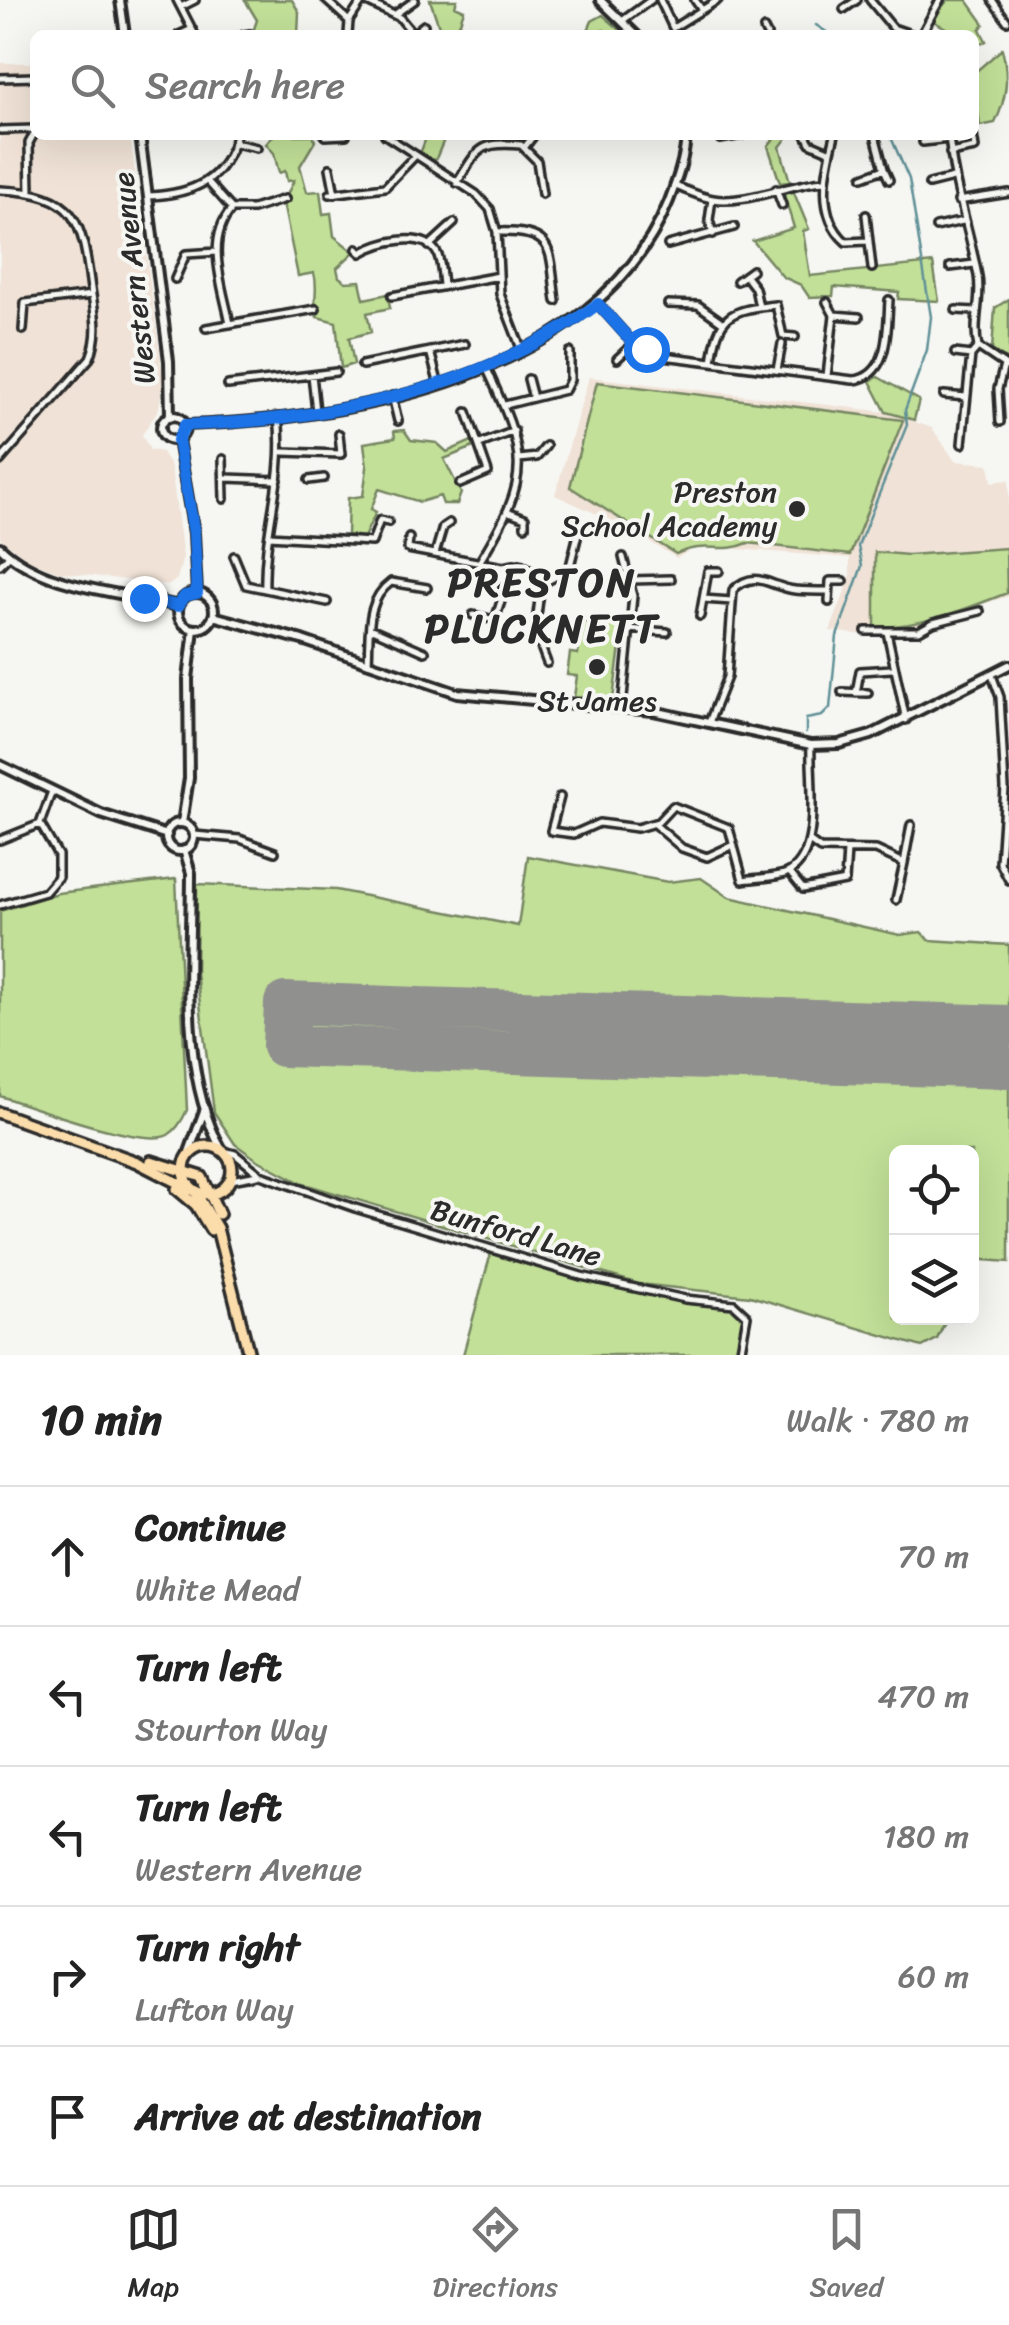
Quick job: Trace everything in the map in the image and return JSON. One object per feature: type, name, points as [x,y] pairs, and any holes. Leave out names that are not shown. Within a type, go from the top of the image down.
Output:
[{"type":"highway","points":[[0,1114],[137,1162],[194,1190],[212,1192],[230,1182]]},
{"type":"highway","points":[[137,1162],[204,1147],[223,1151],[232,1163],[217,1228],[250,1355]]},
{"type":"highway","points":[[188,1153],[184,1169],[217,1228]]},
{"type":"highway","points":[[118,1156],[196,1204],[220,1244]]},
{"type":"highway","points":[[150,1161],[202,1177],[219,1214]]},
{"type":"street","points":[[120,0],[124,30]]},
{"type":"street","points":[[193,30],[179,4],[195,0]]},
{"type":"street","points":[[326,0],[349,22]]},
{"type":"street","points":[[348,30],[363,0],[394,15],[409,30]]},
{"type":"street","points":[[394,15],[415,0]]},
{"type":"street","points":[[600,0],[631,30]]},
{"type":"street","points":[[622,22],[648,0]]},
{"type":"street","points":[[660,0],[673,28],[718,0]]},
{"type":"street","points":[[695,0],[702,10]]},
{"type":"street","points":[[844,8],[857,0]]},
{"type":"street","points":[[882,0],[873,3],[893,30]]},
{"type":"street","points":[[924,30],[940,0]]},
{"type":"street","points":[[992,0],[1006,21]]},
{"type":"street","points":[[418,30],[424,26]]},
{"type":"street","points":[[0,78],[30,76]]},
{"type":"street","points":[[0,130],[30,131]]},
{"type":"street","points":[[30,140],[30,192]]},
{"type":"street","name":"Western Avenue","points":[[141,140],[169,361],[170,417]]},
{"type":"street","points":[[149,196],[194,190],[208,182],[230,157],[235,140]]},
{"type":"street","points":[[237,140],[257,148]]},
{"type":"street","points":[[392,140],[485,202],[497,232],[504,308],[522,351]]},
{"type":"street","points":[[485,140],[486,146]]},
{"type":"street","points":[[524,148],[530,140]]},
{"type":"street","points":[[185,425],[278,417],[392,396],[522,351],[598,304],[641,256],[674,186],[685,140]]},
{"type":"street","points":[[808,140],[830,152]]},
{"type":"street","points":[[834,140],[823,181],[835,232],[846,242],[868,241]]},
{"type":"street","points":[[876,140],[888,180]]},
{"type":"street","points":[[923,142],[933,140]]},
{"type":"street","points":[[949,140],[953,178],[978,280],[978,347],[971,355],[962,444]]},
{"type":"street","points":[[950,152],[975,148],[974,140]]},
{"type":"street","points":[[456,183],[478,149],[496,143],[524,148],[536,161],[542,194]]},
{"type":"street","points":[[330,168],[332,194],[385,187],[414,156]]},
{"type":"street","points":[[863,177],[884,169]]},
{"type":"street","points":[[929,184],[953,178]]},
{"type":"street","points":[[674,186],[712,200],[739,200],[776,188],[823,181]]},
{"type":"street","points":[[208,182],[232,209],[253,209],[274,198],[284,199]]},
{"type":"street","points":[[958,202],[1009,192],[1007,182]]},
{"type":"street","points":[[776,188],[782,205]]},
{"type":"street","points":[[0,190],[30,192],[59,202],[80,223],[97,338],[90,358],[0,461]]},
{"type":"street","points":[[712,200],[709,220],[713,234]]},
{"type":"street","points":[[230,324],[217,252],[218,234],[232,209]]},
{"type":"street","points":[[866,215],[872,268]]},
{"type":"street","points":[[936,227],[963,221]]},
{"type":"street","points":[[430,246],[454,224]]},
{"type":"street","points":[[668,245],[734,227]]},
{"type":"street","points":[[497,232],[529,231],[540,235],[548,246],[556,301]]},
{"type":"street","points":[[356,250],[362,253],[409,240],[430,246],[436,253],[444,285]]},
{"type":"street","points":[[175,280],[186,254],[217,252]]},
{"type":"street","points":[[950,267],[974,264]]},
{"type":"street","points":[[737,281],[752,270]]},
{"type":"street","points":[[745,275],[755,288],[758,307]]},
{"type":"street","points":[[392,296],[499,276]]},
{"type":"street","points":[[24,330],[25,303],[92,295]]},
{"type":"street","points":[[598,304],[633,343],[664,356],[862,379],[877,368],[889,300]]},
{"type":"street","points":[[827,302],[834,314],[827,376]]},
{"type":"street","points":[[668,304],[698,305],[722,322]]},
{"type":"street","points":[[712,362],[722,322],[737,312],[776,305],[782,340],[778,370]]},
{"type":"street","points":[[206,328],[316,309]]},
{"type":"street","points":[[956,310],[976,312]]},
{"type":"street","points":[[834,314],[859,317]]},
{"type":"street","points":[[782,340],[795,337]]},
{"type":"street","points":[[617,360],[633,343]]},
{"type":"street","points":[[362,364],[466,344]]},
{"type":"street","points":[[978,347],[1006,366],[998,389],[1000,422]]},
{"type":"street","points":[[430,351],[438,382]]},
{"type":"street","points":[[568,402],[565,390],[570,380],[570,352]]},
{"type":"street","points":[[954,352],[971,355]]},
{"type":"street","points":[[480,562],[507,511],[519,477],[514,431],[486,366]]},
{"type":"street","points":[[228,385],[336,372]]},
{"type":"street","points":[[312,376],[316,411]]},
{"type":"street","points":[[528,379],[533,398]]},
{"type":"street","points":[[504,406],[565,390]]},
{"type":"street","points":[[944,395],[966,397]]},
{"type":"street","points":[[392,396],[398,421]]},
{"type":"street","points":[[460,484],[488,472],[466,412]]},
{"type":"street","points":[[178,440],[162,434],[162,424],[170,417],[178,417],[185,425]]},
{"type":"street","points":[[265,589],[283,452],[278,417]]},
{"type":"street","points":[[185,425],[178,440],[194,533],[197,593]]},
{"type":"street","points":[[480,444],[514,431]]},
{"type":"street","points":[[339,434],[341,454]]},
{"type":"street","points":[[519,459],[537,457],[546,446]]},
{"type":"street","points":[[283,452],[350,452]]},
{"type":"street","points":[[224,459],[224,499]]},
{"type":"street","points":[[226,478],[280,480]]},
{"type":"street","points":[[308,480],[324,478]]},
{"type":"street","points":[[507,511],[525,518],[525,526]]},
{"type":"street","points":[[270,536],[372,542],[380,520],[388,522]]},
{"type":"street","points":[[435,554],[442,527],[449,524]]},
{"type":"street","points":[[541,584],[569,570],[578,534]]},
{"type":"street","points":[[409,538],[407,550],[529,567],[541,584],[535,630],[547,663]]},
{"type":"street","points":[[0,547],[45,576],[178,606]]},
{"type":"street","points":[[0,565],[9,556]]},
{"type":"street","points":[[234,556],[246,585],[327,602]]},
{"type":"street","points":[[622,707],[630,580],[623,557]]},
{"type":"street","points":[[473,615],[495,620],[502,595],[503,566]]},
{"type":"street","points":[[700,616],[708,571],[718,571]]},
{"type":"street","points":[[710,720],[727,676],[733,590],[743,580],[766,578],[790,590],[830,591]]},
{"type":"street","points":[[630,580],[671,579]]},
{"type":"street","points":[[829,602],[830,582],[844,581]]},
{"type":"street","points":[[368,663],[378,592],[391,582],[422,589]]},
{"type":"street","points":[[197,593],[210,600],[213,616],[208,624],[194,629],[180,620],[178,606],[185,596],[197,593]]},
{"type":"street","points":[[703,599],[732,601]]},
{"type":"street","points":[[866,631],[928,630],[938,621],[980,611]]},
{"type":"street","points":[[213,616],[457,692],[622,707],[710,720],[754,735],[811,745],[839,744],[906,720],[1009,665]]},
{"type":"street","points":[[370,628],[426,652]]},
{"type":"street","points":[[182,823],[189,778],[188,679],[194,629]]},
{"type":"street","points":[[627,630],[667,632]]},
{"type":"street","points":[[886,632],[906,720]]},
{"type":"street","points":[[856,692],[860,671],[892,669]]},
{"type":"street","points":[[992,675],[1000,696],[1007,788],[1000,864],[1009,880]]},
{"type":"street","points":[[842,692],[868,693]]},
{"type":"street","points":[[560,797],[551,831],[574,834],[599,823],[638,828],[654,824],[673,806],[730,828],[731,846],[742,880],[789,872],[805,855],[810,841],[814,800],[809,776],[811,745]]},
{"type":"street","points":[[0,764],[140,830],[167,835]]},
{"type":"street","points":[[0,840],[40,824],[52,791]]},
{"type":"street","points":[[182,823],[170,827],[167,835],[171,847],[184,850]]},
{"type":"street","points":[[182,823],[194,835],[240,839],[275,852]]},
{"type":"street","points":[[0,905],[45,892],[58,877],[58,855],[40,824]]},
{"type":"street","points":[[654,824],[682,848],[707,857],[731,846]]},
{"type":"street","points":[[896,900],[911,825]]},
{"type":"street","points":[[194,835],[184,850],[191,874],[193,1017],[204,1111],[223,1151]]},
{"type":"street","points":[[810,841],[820,849]]},
{"type":"street","points":[[805,855],[820,849],[876,850],[904,862]]},
{"type":"street","points":[[789,872],[803,890],[845,881],[847,851]]},
{"type":"street","points":[[188,1153],[204,1111]]},
{"type":"street","name":"Bunford Lane","points":[[223,1151],[260,1175],[374,1214],[582,1276],[685,1299],[734,1304],[747,1316],[740,1353]]},
{"type":"street","name":"Bunford Lane","points":[[230,1182],[260,1175]]},
{"type":"shaded area","points":[[0,63],[30,63],[30,140],[131,140],[163,378],[159,408],[142,435],[150,450],[162,452],[171,467],[183,557],[177,579],[169,585],[60,572],[28,560],[0,538]]},
{"type":"shaded area","name":"Preston School Academy","points":[[589,377],[886,412],[932,428],[955,461],[989,464],[992,482],[1009,480],[1009,596],[933,619],[925,625],[865,628],[864,635],[830,631],[850,579],[850,558],[697,546],[677,558],[617,523],[555,495]]},
{"type":"green space","points":[[245,0],[292,0],[299,12],[298,30],[254,30],[257,20]]},
{"type":"green space","points":[[430,0],[457,0],[455,6],[464,10],[459,25],[466,30],[440,30]]},
{"type":"green space","points":[[948,0],[967,0],[984,24],[980,29],[986,41],[979,44],[979,30],[950,30],[931,20]]},
{"type":"green space","points":[[603,15],[620,30],[588,30],[592,21]]},
{"type":"green space","points":[[1002,49],[1006,87],[1002,105],[995,123],[980,126],[979,117],[979,69]]},
{"type":"green space","points":[[270,140],[315,140],[300,166],[307,192],[320,191],[323,214],[331,213],[334,236],[354,252],[337,268],[339,277],[346,282],[360,281],[364,299],[388,294],[390,308],[367,313],[371,332],[349,338],[354,364],[341,368],[336,322],[317,317],[314,273],[298,276],[283,203],[294,180],[287,181],[285,171],[279,173],[274,153],[266,144]]},
{"type":"green space","points":[[425,140],[444,140],[435,161],[420,154]]},
{"type":"green space","points":[[773,140],[785,140],[780,147],[790,182],[780,183],[768,146]]},
{"type":"green space","points":[[792,188],[809,229],[803,231],[810,276],[933,263],[939,301],[898,299],[899,292],[834,287],[833,296],[809,297],[801,285],[783,277],[753,241],[794,228],[783,191]]},
{"type":"green space","points":[[1009,299],[1009,361],[992,350],[995,308]]},
{"type":"green space","points":[[878,377],[919,400],[914,420],[886,412],[870,381]]},
{"type":"green space","points":[[597,382],[903,420],[850,555],[748,543],[676,554],[570,487]]},
{"type":"green space","points":[[404,430],[411,440],[437,443],[447,452],[474,440],[476,446],[444,459],[461,493],[457,504],[443,504],[440,496],[420,502],[379,489],[371,509],[376,512],[364,537],[347,535],[348,498],[363,496],[367,468],[364,443],[395,438],[394,431]]},
{"type":"green space","points":[[1006,548],[1007,593],[926,621],[875,627],[875,552],[908,555]]},
{"type":"green space","points":[[581,622],[623,625],[613,699],[574,697],[577,676],[567,675],[570,653],[578,654]]},
{"type":"green space","points":[[528,856],[668,882],[701,878],[729,897],[900,935],[921,932],[929,940],[1009,945],[1009,1262],[979,1260],[979,1145],[889,1145],[889,1325],[944,1325],[937,1339],[922,1347],[750,1296],[639,1284],[301,1183],[235,1144],[214,1112],[196,973],[197,884],[336,890],[518,926]]},
{"type":"green space","points":[[176,879],[187,1110],[177,1127],[168,1135],[135,1136],[0,1096],[0,911],[58,893]]},
{"type":"green space","points":[[491,1253],[612,1286],[734,1307],[744,1320],[736,1355],[463,1355]]},
{"type":"waterway","points":[[816,25],[824,30]]},
{"type":"waterway","points":[[806,733],[806,719],[822,716],[830,708],[837,636],[862,566],[858,546],[907,425],[905,410],[927,350],[931,317],[909,179],[892,140]]},
{"type":"runway","points":[[285,1003],[419,1008],[418,1050],[283,1046],[285,1003]]},
{"type":"runway","points":[[1009,1026],[419,1008],[418,1050],[1009,1068]]},
{"type":"place","name":"Preston School Academy","points":[[797,509]]},
{"type":"place","name":"St James","points":[[597,667]]},
{"type":"district","name":"PRESTON PLUCKNETT","points":[[542,605]]},
{"type":"route","points":[[144,598],[178,606],[185,596],[197,593],[194,533],[178,440],[184,435],[185,425],[227,424],[316,411],[438,382],[543,340],[598,304],[633,343],[646,349]]}]
